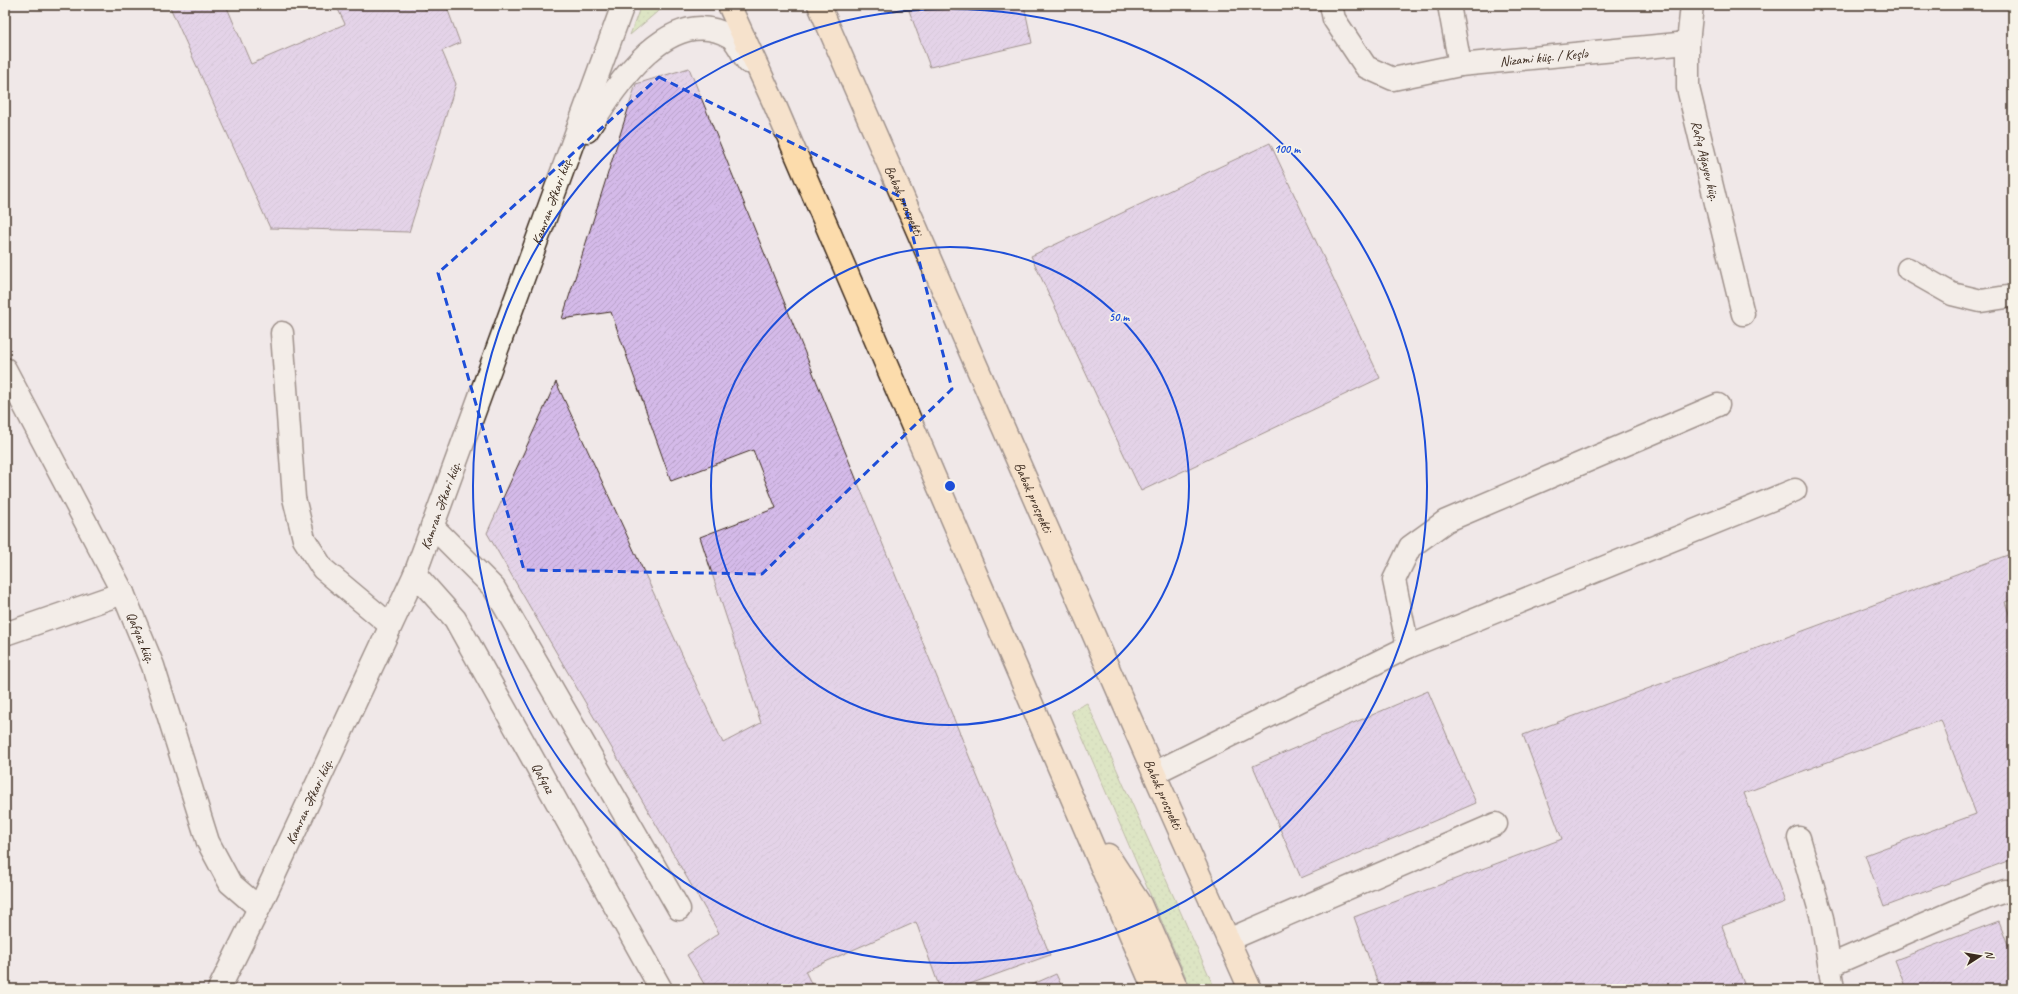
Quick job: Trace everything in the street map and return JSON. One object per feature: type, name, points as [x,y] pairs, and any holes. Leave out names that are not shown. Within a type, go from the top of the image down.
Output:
[{"type":"main road","points":[[729,5],[774,103],[1154,989]]},
{"type":"main road","name":"Babək prospekti","points":[[819,5],[1154,774],[1250,989]]},
{"type":"main road","points":[[1075,806],[1140,904],[1177,989]]},
{"type":"street","name":"Kamran Əfkari küç.","points":[[219,989],[259,908],[415,574],[623,5]]},
{"type":"street","name":"Nizami küç. / Keşlə","points":[[1331,5],[1334,20],[1366,67],[1393,79],[1460,65],[1688,43]]},
{"type":"street","points":[[1449,5],[1460,65]]},
{"type":"street","name":"Rafiq Ağayev küç.","points":[[1692,5],[1688,43],[1688,88],[1743,314]]},
{"type":"street","points":[[566,162],[636,57],[656,36],[672,26],[687,20],[703,21],[720,28],[732,37],[774,103]]},
{"type":"street","points":[[1908,269],[1952,294],[1982,301],[2013,296]]},
{"type":"street","points":[[282,333],[294,498],[304,539],[323,569],[390,625]]},
{"type":"street","name":"Qafqaz küç.","points":[[5,369],[122,593],[153,666],[208,842],[230,882],[259,908]]},
{"type":"street","points":[[1408,647],[1394,580],[1410,548],[1446,521],[1718,405]]},
{"type":"street","points":[[1154,774],[1408,647],[1795,490]]},
{"type":"street","points":[[432,526],[494,588],[679,909]]},
{"type":"street","name":"Qafqaz","points":[[415,574],[455,619],[661,989]]},
{"type":"street","points":[[5,634],[122,593]]},
{"type":"street","points":[[1228,940],[1496,824]]},
{"type":"street","points":[[1799,838],[1822,918],[1833,989]]},
{"type":"street","points":[[1830,965],[1991,896],[2005,892],[2013,892]]},
{"type":"highlighted area","points":[[659,77],[903,198],[952,389],[762,574],[524,570],[438,273]]},
{"type":"green space","points":[[641,5],[669,5],[657,12],[630,35]]},
{"type":"green space","points":[[1087,703],[1215,989],[1191,989],[1071,711]]},
{"type":"building","points":[[169,5],[226,5],[251,64],[345,24],[336,5],[423,5],[425,10],[436,5],[446,5],[460,43],[442,51],[456,84],[409,232],[270,228]]},
{"type":"building","points":[[907,5],[1024,5],[1032,43],[930,67]]},
{"type":"building","points":[[689,68],[1050,955],[956,989],[940,989],[916,922],[805,971],[814,989],[707,989],[687,955],[719,933],[487,533],[556,382],[723,743],[761,723],[700,537],[776,508],[753,450],[671,481],[611,312],[562,319],[636,84]]},
{"type":"building","points":[[1270,143],[1380,378],[1141,491],[1031,256]]},
{"type":"building","points":[[2013,553],[2013,599],[2005,602],[2013,625],[2013,859],[1884,907],[1865,855],[1976,814],[1941,720],[1744,793],[1785,902],[1722,926],[1746,989],[1380,989],[1354,917],[1562,839],[1523,735]]},
{"type":"building","points":[[1428,691],[1476,803],[1301,878],[1253,766]]},
{"type":"building","points":[[1999,921],[2013,958],[2013,989],[1906,989],[1895,960]]},
{"type":"building","points":[[1056,974],[1063,989],[1022,989]]}]
